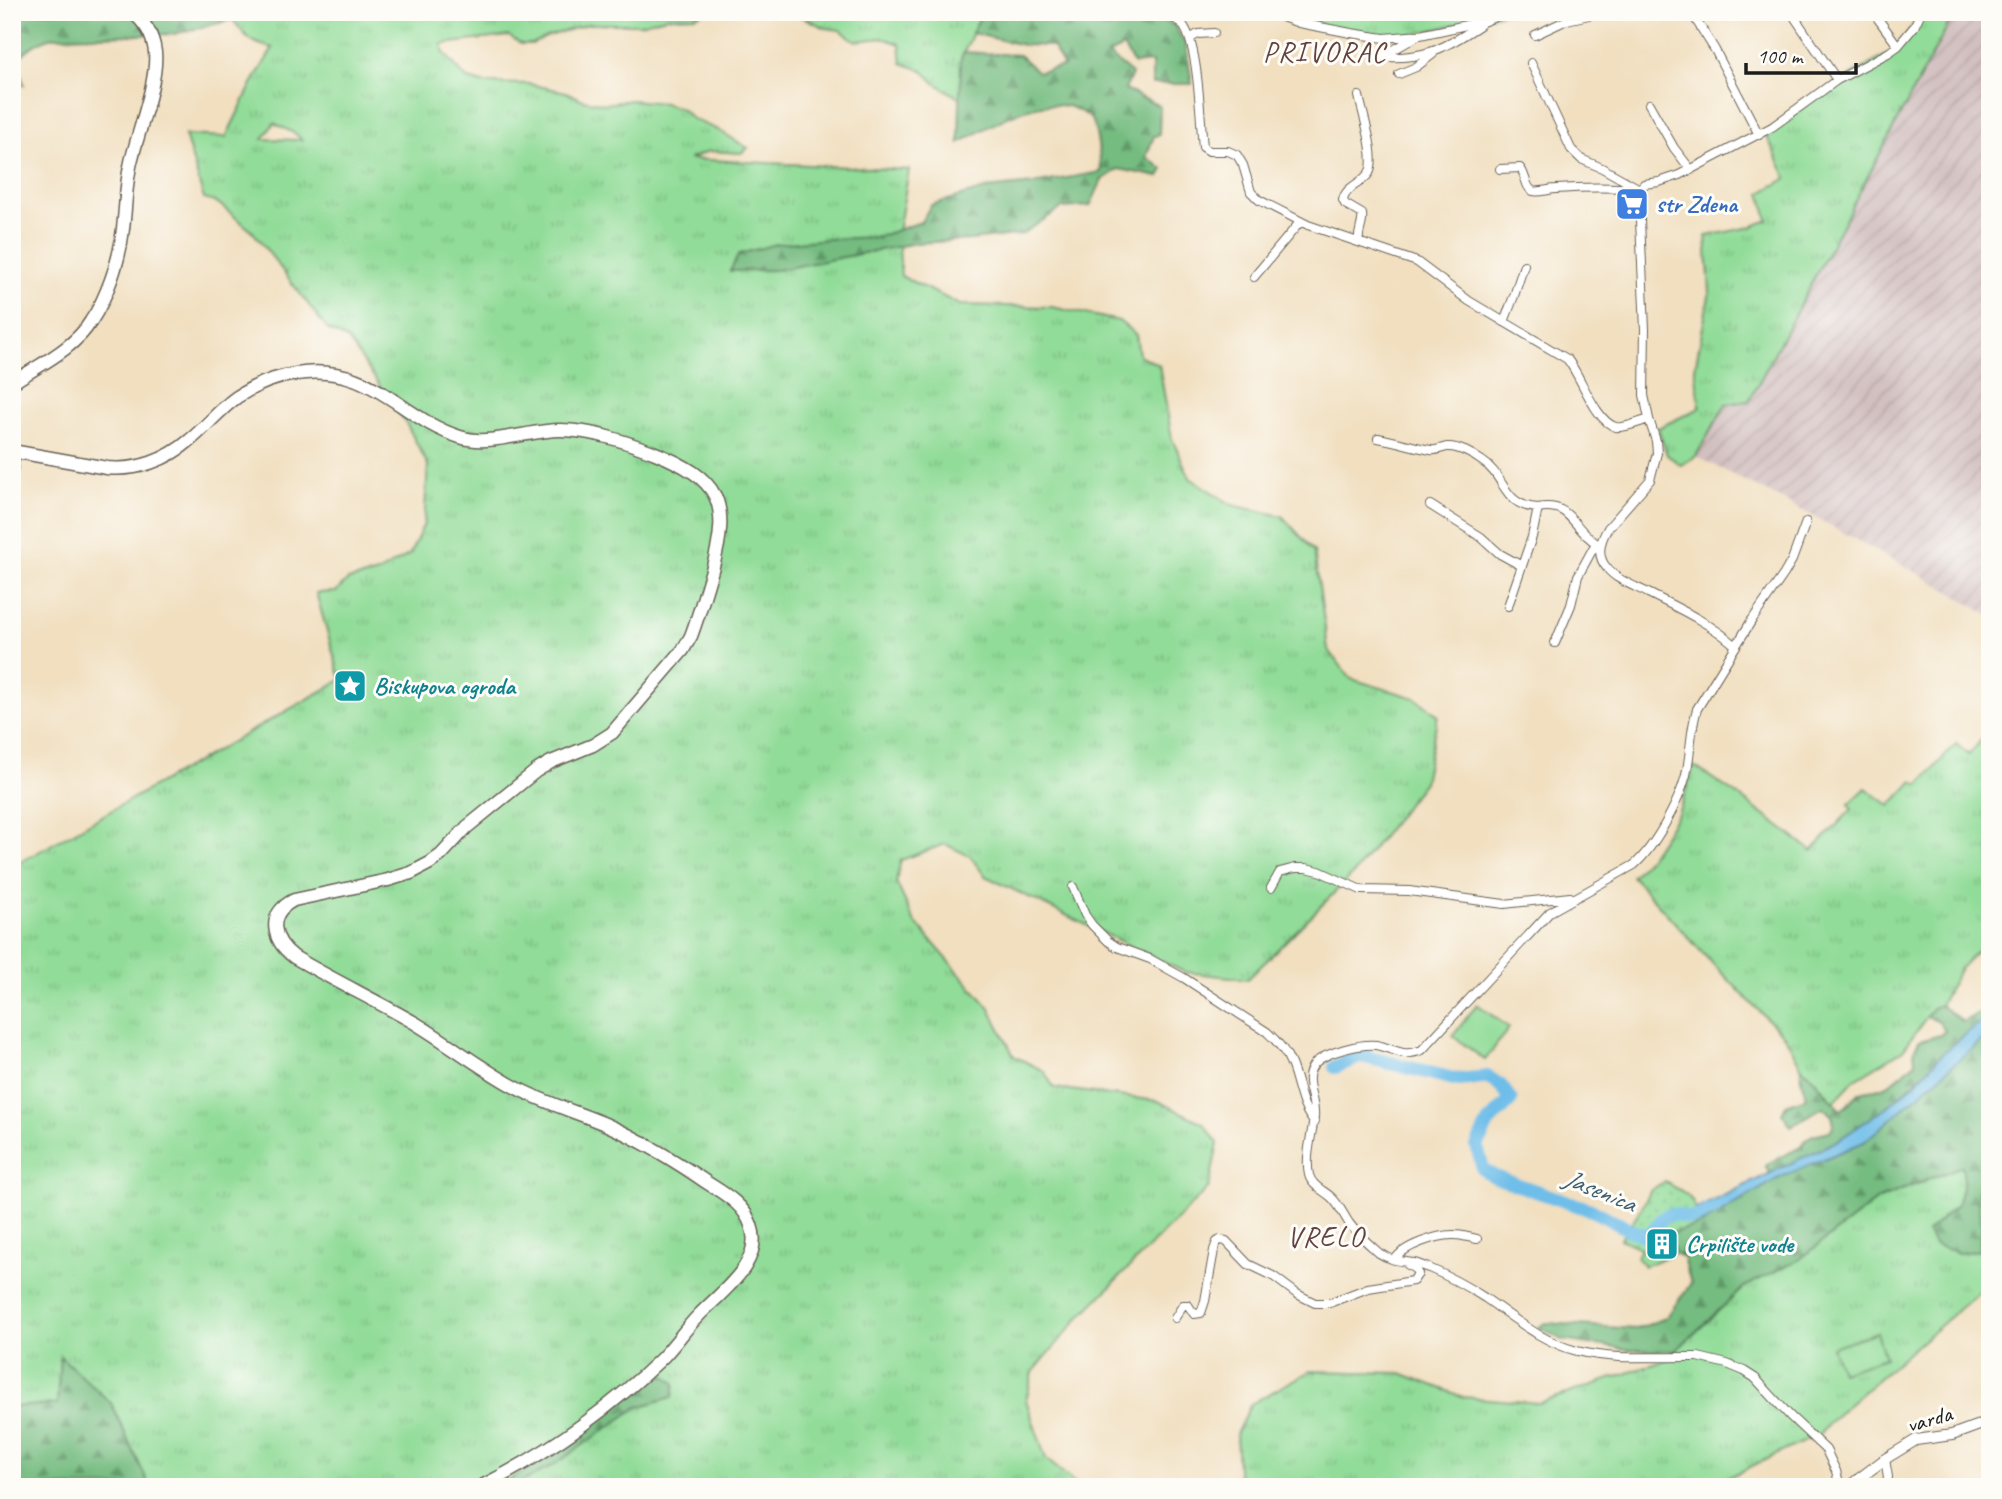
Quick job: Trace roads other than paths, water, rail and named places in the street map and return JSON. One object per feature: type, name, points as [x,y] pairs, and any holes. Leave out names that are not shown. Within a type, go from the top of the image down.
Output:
[{"type":"main road","points":[[12,383],[67,347],[84,331],[97,311],[117,261],[130,164],[156,62],[151,35],[141,19],[132,12]]},
{"type":"main road","points":[[14,452],[107,468],[144,465],[178,450],[230,403],[250,389],[295,374],[322,373],[346,377],[371,386],[441,429],[468,439],[561,430],[592,433],[622,441],[657,454],[695,474],[709,487],[717,500],[721,519],[719,543],[691,636],[612,733],[593,745],[536,771],[467,827],[430,863],[411,873],[388,880],[294,900],[282,908],[276,920],[277,937],[285,950],[294,957],[413,1022],[516,1087],[545,1102],[616,1129],[649,1146],[726,1195],[743,1211],[751,1224],[754,1247],[746,1265],[655,1364],[620,1395],[553,1445],[516,1469],[480,1487]]},
{"type":"street","points":[[1156,12],[1180,22],[1191,37],[1201,109],[1203,147],[1209,151],[1228,151],[1237,155],[1255,197],[1300,222],[1417,262],[1469,301],[1567,359],[1593,405],[1617,428],[1649,419]]},
{"type":"street","points":[[1268,12],[1299,23],[1384,37],[1420,35],[1485,21]]},
{"type":"street","points":[[1399,74],[1416,67],[1485,21],[1507,12]]},
{"type":"street","points":[[1535,35],[1567,20],[1602,12]]},
{"type":"street","points":[[1691,12],[1715,50],[1759,135]]},
{"type":"street","points":[[1791,12],[1837,80]]},
{"type":"street","points":[[1873,12],[1898,46]]},
{"type":"street","points":[[1555,643],[1571,605],[1578,576],[1608,528],[1642,490],[1653,473],[1657,453],[1657,441],[1649,419],[1643,383],[1645,329],[1640,189],[1644,184],[1670,179],[1691,170],[1759,135],[1854,69],[1898,46],[1914,27],[1921,12]]},
{"type":"street","points":[[1191,37],[1214,33]]},
{"type":"street","points":[[1420,35],[1378,56],[1396,57],[1435,52]]},
{"type":"street","points":[[1531,63],[1571,149],[1581,159],[1640,189]]},
{"type":"street","points":[[1359,96],[1372,165],[1367,176],[1346,192],[1343,201],[1362,214],[1359,242]]},
{"type":"street","points":[[1649,104],[1674,148],[1691,170]]},
{"type":"street","points":[[1500,169],[1520,167],[1525,173],[1527,185],[1537,192],[1606,187],[1640,189]]},
{"type":"street","points":[[1254,277],[1300,222]]},
{"type":"street","points":[[1504,321],[1524,265]]},
{"type":"street","points":[[1378,438],[1434,451],[1450,447],[1481,460],[1493,469],[1511,498],[1524,506],[1550,506],[1562,510],[1598,544],[1602,561],[1612,573],[1719,633],[1737,646]]},
{"type":"street","points":[[12,480],[14,452]]},
{"type":"street","points":[[1430,505],[1481,537],[1500,554],[1522,566]]},
{"type":"street","points":[[1508,606],[1532,537],[1538,508]]},
{"type":"street","points":[[1175,1318],[1183,1305],[1188,1306],[1194,1314],[1201,1312],[1214,1250],[1220,1240],[1226,1241],[1248,1264],[1273,1276],[1297,1294],[1315,1303],[1329,1303],[1368,1288],[1413,1281],[1418,1274],[1415,1269],[1381,1254],[1352,1226],[1333,1199],[1310,1179],[1308,1165],[1314,1122],[1314,1097],[1309,1089],[1312,1068],[1324,1057],[1356,1046],[1376,1045],[1407,1054],[1422,1049],[1550,912],[1642,858],[1682,789],[1697,709],[1792,560],[1806,522]]},
{"type":"street","points":[[1270,888],[1280,872],[1295,868],[1319,872],[1361,890],[1409,891],[1504,904],[1575,897]]},
{"type":"street","points":[[1073,887],[1085,915],[1108,941],[1150,959],[1184,978],[1278,1042],[1290,1063],[1306,1111],[1314,1122]]},
{"type":"street","points":[[1395,1260],[1398,1254],[1409,1247],[1438,1237],[1454,1235],[1477,1239]]},
{"type":"street","points":[[1404,1263],[1415,1263],[1458,1283],[1484,1297],[1535,1332],[1573,1350],[1628,1359],[1698,1357],[1744,1371],[1755,1378],[1826,1450],[1840,1487]]},
{"type":"street","name":"varda","points":[[1848,1487],[1916,1440],[1952,1435],[1990,1421]]},
{"type":"street","points":[[1885,1459],[1888,1476],[1886,1487]]},
{"type":"water","points":[[1990,1014],[1990,1033],[1864,1142],[1779,1178],[1701,1224],[1696,1209],[1837,1141],[1887,1107],[1914,1084],[1943,1053]]},
{"type":"waterway","name":"Jasenica","points":[[1335,1067],[1362,1056],[1458,1080],[1488,1077],[1501,1086],[1511,1100],[1488,1123],[1477,1146],[1483,1169],[1495,1177],[1594,1211],[1632,1231],[1645,1235],[1653,1232],[1662,1219],[1669,1215],[1692,1218],[1715,1208]]},
{"type":"place","name":"str Zdena","points":[[1632,204]]},
{"type":"place","name":"Biskupova ogroda","points":[[350,686]]},
{"type":"place","name":"Crpilište vode","points":[[1662,1244]]},
{"type":"district","name":"PRIVORAC","points":[[1325,51]]},
{"type":"district","name":"VRELO","points":[[1326,1236]]}]
